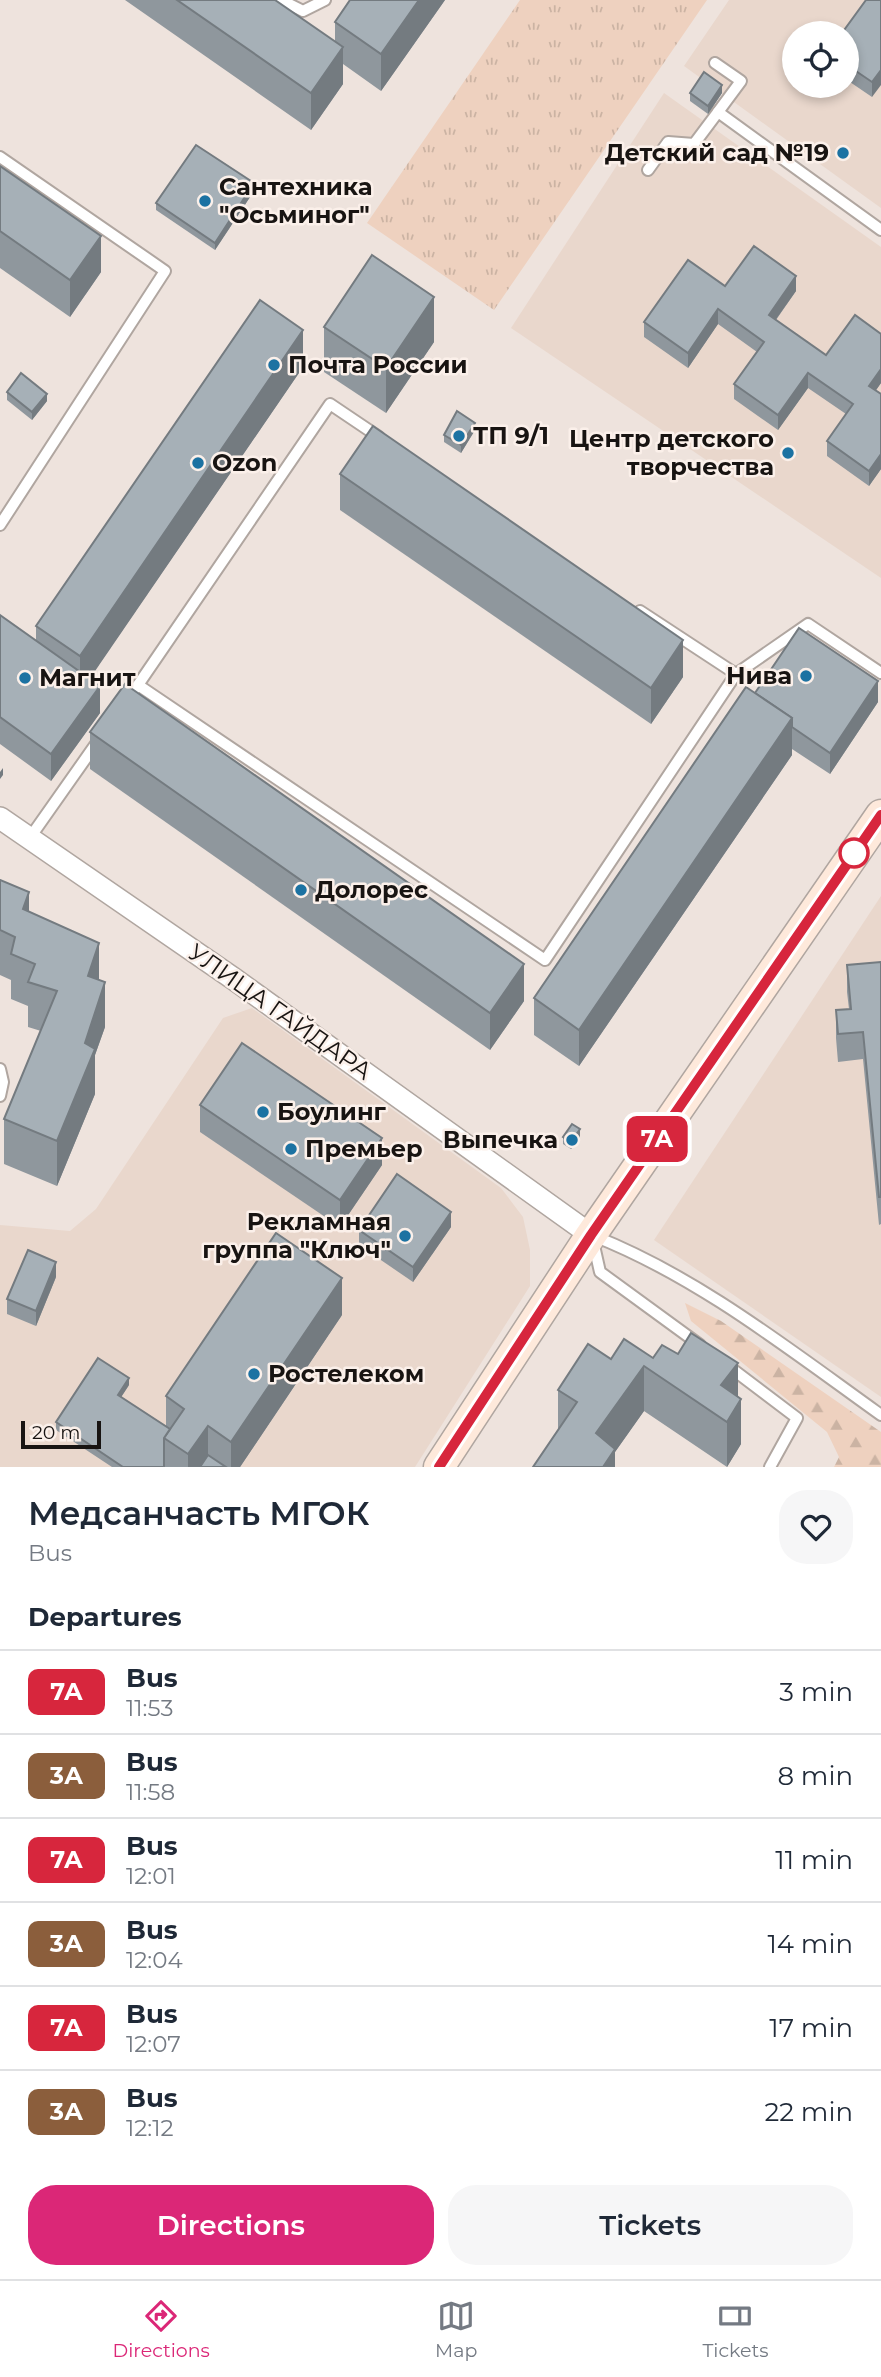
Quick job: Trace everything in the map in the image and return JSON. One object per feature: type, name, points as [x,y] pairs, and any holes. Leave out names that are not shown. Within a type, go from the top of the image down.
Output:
[{"type":"main road","points":[[439,1467],[591,1235],[881,815]]},
{"type":"street","name":"УЛИЦА ГАЙДАРА","points":[[0,818],[234,979],[591,1235]]},
{"type":"lane","points":[[281,0],[303,11],[325,0]]},
{"type":"lane","points":[[648,170],[667,142],[694,144],[741,81],[715,63]]},
{"type":"lane","points":[[718,112],[881,230]]},
{"type":"lane","points":[[0,157],[165,271],[0,524]]},
{"type":"lane","points":[[115,717],[330,404],[388,442]]},
{"type":"lane","points":[[631,605],[736,674]]},
{"type":"lane","points":[[138,685],[545,960],[736,674],[808,624],[881,673]]},
{"type":"lane","points":[[29,839],[107,727]]},
{"type":"lane","points":[[0,1069],[3,1082],[0,1096]]},
{"type":"lane","points":[[591,1235],[638,1254],[760,1329],[881,1415]]},
{"type":"lane","points":[[591,1235],[600,1272],[797,1418],[770,1467]]},
{"type":"shaded area","name":"Детский сад №19","points":[[729,0],[881,0],[881,208],[684,66]]},
{"type":"shaded area","name":"Центр детского творчества","points":[[664,93],[881,247],[881,578],[511,328]]},
{"type":"shaded area","points":[[881,896],[881,1397],[654,1240]]},
{"type":"shaded area","points":[[252,1008],[501,1188],[523,1217],[530,1250],[530,1286],[415,1467],[0,1467],[0,1225],[70,1231],[96,1209],[223,1018]]},
{"type":"green space","points":[[520,0],[707,0],[494,310],[367,223]]},
{"type":"green space","points":[[685,1303],[721,1321],[881,1432],[881,1467],[834,1467],[839,1457],[827,1432],[691,1321]]},
{"type":"building","points":[[177,0],[275,0],[343,47],[311,93]]},
{"type":"building","points":[[350,0],[419,0],[381,54],[335,22]]},
{"type":"building","points":[[866,0],[881,0],[881,70],[872,82],[859,73],[859,21],[851,21]]},
{"type":"building","points":[[704,72],[722,85],[708,106],[690,93]]},
{"type":"building","name":"Сантехника \"Осьминог\"","points":[[196,145],[254,183],[215,243],[156,203]]},
{"type":"building","points":[[0,166],[101,236],[70,280],[0,231]]},
{"type":"building","points":[[754,246],[796,276],[769,315],[826,355],[855,315],[881,334],[881,369],[869,386],[881,394],[881,454],[869,471],[827,441],[853,404],[808,373],[778,415],[734,384],[764,342],[718,309],[688,353],[644,322],[688,260],[725,286]]},
{"type":"building","points":[[372,255],[434,297],[386,368],[324,327]]},
{"type":"building","points":[[260,300],[303,330],[80,656],[36,626]]},
{"type":"building","points":[[21,373],[47,394],[32,412],[7,392]]},
{"type":"building","name":"ТП 9/1","points":[[457,411],[475,423],[461,445],[444,435]]},
{"type":"building","points":[[373,426],[683,640],[651,688],[340,474]]},
{"type":"building","name":"Магнит","points":[[0,615],[100,686],[51,754],[0,717]]},
{"type":"building","points":[[799,628],[878,681],[830,753],[792,727],[792,718],[755,693]]},
{"type":"building","points":[[125,684],[524,964],[490,1013],[90,732]]},
{"type":"building","points":[[746,687],[792,718],[579,1030],[534,998]]},
{"type":"building","points":[[0,880],[29,892],[23,909],[99,943],[88,976],[105,982],[85,1043],[95,1049],[57,1141],[4,1119],[57,991],[28,982],[35,964],[11,954],[15,937],[0,930]]},
{"type":"building","points":[[881,962],[879,1197],[863,1032],[838,1034],[836,1010],[851,1009],[847,965]]},
{"type":"building","name":"Премьер","points":[[242,1043],[382,1138],[340,1200],[200,1105]]},
{"type":"building","points":[[572,1124],[580,1129],[571,1142],[563,1137]]},
{"type":"building","name":"Рекламная группа \"Ключ\"","points":[[397,1174],[451,1212],[413,1267],[359,1230]]},
{"type":"building","name":"Ростелеком","points":[[276,1233],[342,1278],[231,1442],[208,1426],[188,1454],[164,1438],[184,1409],[166,1396]]},
{"type":"building","points":[[28,1250],[56,1262],[36,1311],[7,1299]]},
{"type":"building","points":[[691,1333],[738,1363],[721,1385],[741,1399],[727,1422],[644,1366],[596,1433],[615,1449],[603,1467],[533,1467],[577,1402],[558,1390],[588,1344],[611,1359],[624,1339],[653,1358],[662,1345],[678,1354]]},
{"type":"building","points":[[98,1358],[129,1378],[118,1395],[170,1429],[164,1438],[164,1467],[123,1467],[56,1422]]},
{"type":"building","points":[[208,1455],[226,1467],[200,1467]]},
{"type":"bus line","name":"7А","points":[[439,1467],[591,1235],[881,815]]},
{"type":"place","name":"Детский сад №19","points":[[843,153]]},
{"type":"place","name":"Сантехника \"Осьминог\"","points":[[205,201]]},
{"type":"place","name":"Почта России","points":[[274,365]]},
{"type":"place","name":"ТП 9/1","points":[[459,436]]},
{"type":"place","name":"Центр детского творчества","points":[[788,453]]},
{"type":"place","name":"Ozon","points":[[198,463]]},
{"type":"place","name":"Нива","points":[[806,676]]},
{"type":"place","name":"Магнит","points":[[25,678]]},
{"type":"place","name":"Долорес","points":[[301,890]]},
{"type":"place","name":"Боулинг","points":[[263,1112]]},
{"type":"place","name":"Выпечка","points":[[572,1140]]},
{"type":"place","name":"Премьер","points":[[291,1149]]},
{"type":"place","name":"Рекламная группа \"Ключ\"","points":[[405,1236]]},
{"type":"place","name":"Ростелеком","points":[[254,1374]]}]
